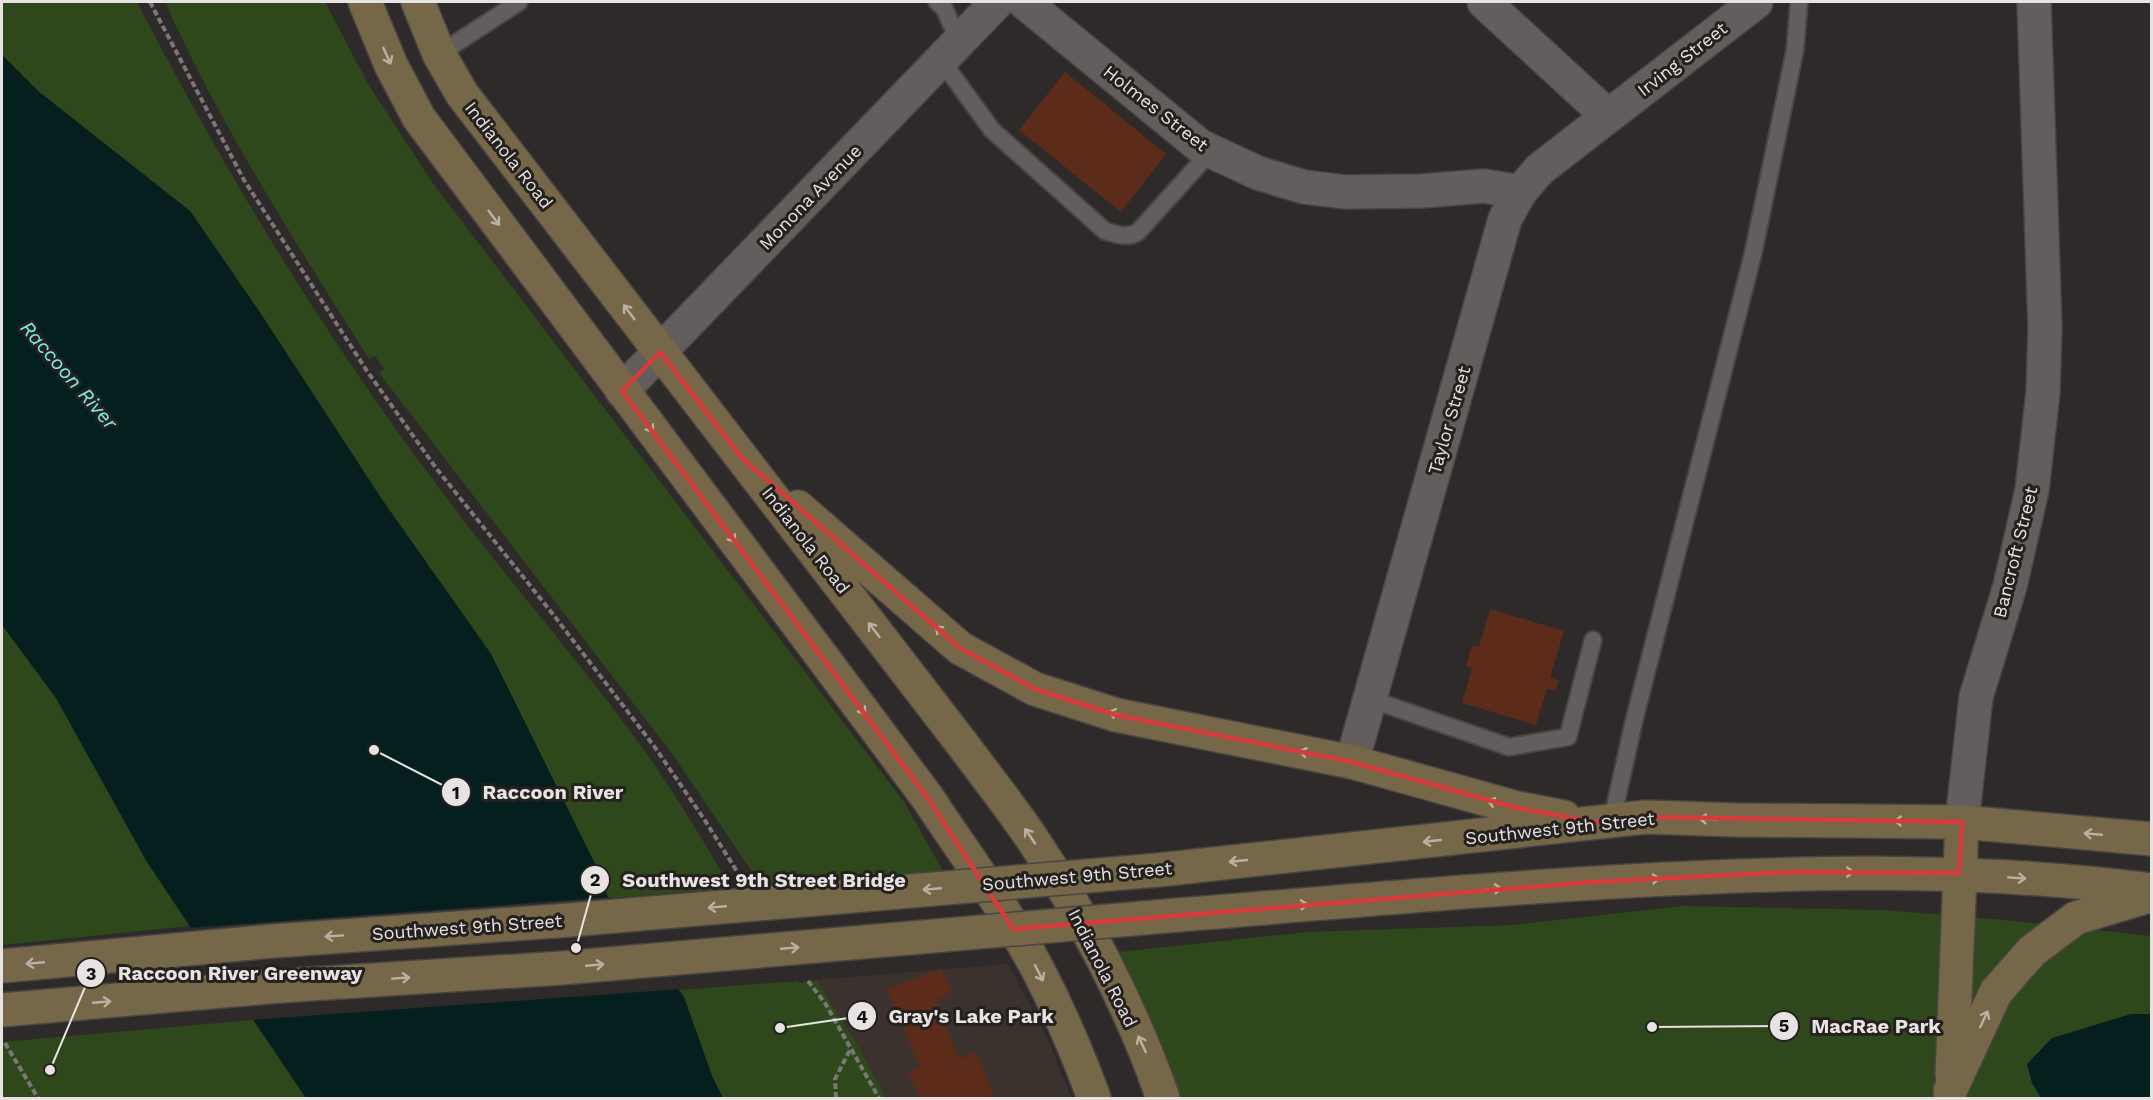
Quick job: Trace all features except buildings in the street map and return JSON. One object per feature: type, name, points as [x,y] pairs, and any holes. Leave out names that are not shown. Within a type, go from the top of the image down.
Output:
[{"type":"main road","points":[[365,2],[392,65],[419,118],[927,797],[1036,967],[1062,1020],[1094,1098]]},
{"type":"main road","name":"Indianola Road","points":[[418,2],[439,54],[462,94],[1031,837],[1097,947],[1150,1062],[1163,1098]]},
{"type":"main road","points":[[742,458],[960,648],[1035,689],[1116,715],[1352,762],[1517,808],[1603,821]]},
{"type":"main road","name":"Southwest 9th Street","points":[[2,966],[273,941],[557,921],[1158,870],[1646,818],[1962,822],[2151,839]]},
{"type":"main road","name":"Bancroft Street","points":[[1949,1095],[1962,822]]},
{"type":"main road","points":[[2,1010],[292,986],[574,967],[1592,882],[1792,872],[1959,873],[2106,884],[2151,890]]},
{"type":"main road","points":[[1949,1095],[1996,992],[2032,951],[2076,918],[2151,895]]},
{"type":"street","name":"Monona Avenue","points":[[622,391],[997,2]]},
{"type":"street","name":"Holmes Street","points":[[1024,2],[1200,146],[1258,173],[1304,187],[1346,192],[1422,191],[1484,186],[1520,192]]},
{"type":"street","points":[[1484,2],[1608,116]]},
{"type":"street","name":"Irving Street","points":[[1608,116],[1756,2]]},
{"type":"street","name":"Bancroft Street","points":[[1962,822],[1976,697],[2010,586],[2032,490],[2043,392],[2046,328],[2034,2]]},
{"type":"street","name":"Taylor Street","points":[[1352,762],[1505,219],[1520,192],[1540,169],[1608,116]]},
{"type":"lane","points":[[439,54],[519,2]]},
{"type":"lane","points":[[937,2],[944,8],[950,51],[992,130],[1105,231],[1123,236],[1131,236],[1138,232],[1211,151]]},
{"type":"lane","points":[[1603,821],[1634,721],[1753,254],[1795,50],[1799,2]]},
{"type":"lane","points":[[1370,699],[1509,747],[1568,737],[1593,640]]},
{"type":"path","points":[[150,2],[244,180],[366,371],[436,468],[552,613],[654,746],[740,877]]},
{"type":"path","points":[[808,980],[825,1003],[879,1098]]},
{"type":"path","points":[[2,1037],[38,1098]]},
{"type":"path","points":[[836,1098],[835,1078],[851,1048]]},
{"type":"highlighted area","points":[[660,352],[742,458],[960,648],[1035,689],[1116,715],[1352,762],[1517,808],[1595,822],[1646,817],[1962,822],[1959,873],[1792,872],[1592,882],[1013,929],[927,797],[622,391]]},
{"type":"shaded area","points":[[1008,964],[1046,1035],[1071,1098],[886,1098],[861,1051],[817,980]]},
{"type":"green space","points":[[2,2],[137,2],[241,190],[278,252],[356,372],[465,522],[642,747],[688,816],[731,888],[608,898],[600,874],[491,654],[383,501],[259,311],[190,211],[38,91],[2,55]]},
{"type":"green space","points":[[165,2],[325,2],[368,84],[432,182],[904,802],[943,871],[761,885],[673,755],[379,373],[384,369],[375,356],[369,359],[287,228],[235,139]]},
{"type":"green space","points":[[2,625],[56,698],[147,862],[189,926],[2,945]]},
{"type":"green space","points":[[1683,906],[1883,910],[2151,936],[2151,1098],[1179,1098],[1141,1001],[1118,952],[1308,932],[1513,925]]},
{"type":"green space","points":[[817,980],[861,1051],[886,1098],[723,1098],[712,1076],[684,997],[679,990]]},
{"type":"green space","points":[[253,1020],[306,1098],[2,1098],[2,1042]]},
{"type":"water","points":[[2,55],[38,91],[190,211],[259,311],[383,501],[491,654],[600,874],[608,898],[684,997],[712,1076],[723,1098],[306,1098],[147,862],[56,698],[2,625]]},
{"type":"water","points":[[2131,1014],[2151,1014],[2151,1098],[2041,1098],[2032,1083],[2027,1064],[2052,1038]]},
{"type":"pier","points":[[611,897],[682,989],[249,1020],[187,928]]},
{"type":"place","name":"Raccoon River","points":[[374,750]]},
{"type":"place","name":"Southwest 9th Street Bridge","points":[[576,948]]},
{"type":"place","name":"MacRae Park","points":[[1652,1027]]},
{"type":"place","name":"Gray's Lake Park","points":[[780,1028]]},
{"type":"place","name":"Raccoon River Greenway","points":[[50,1070]]}]
